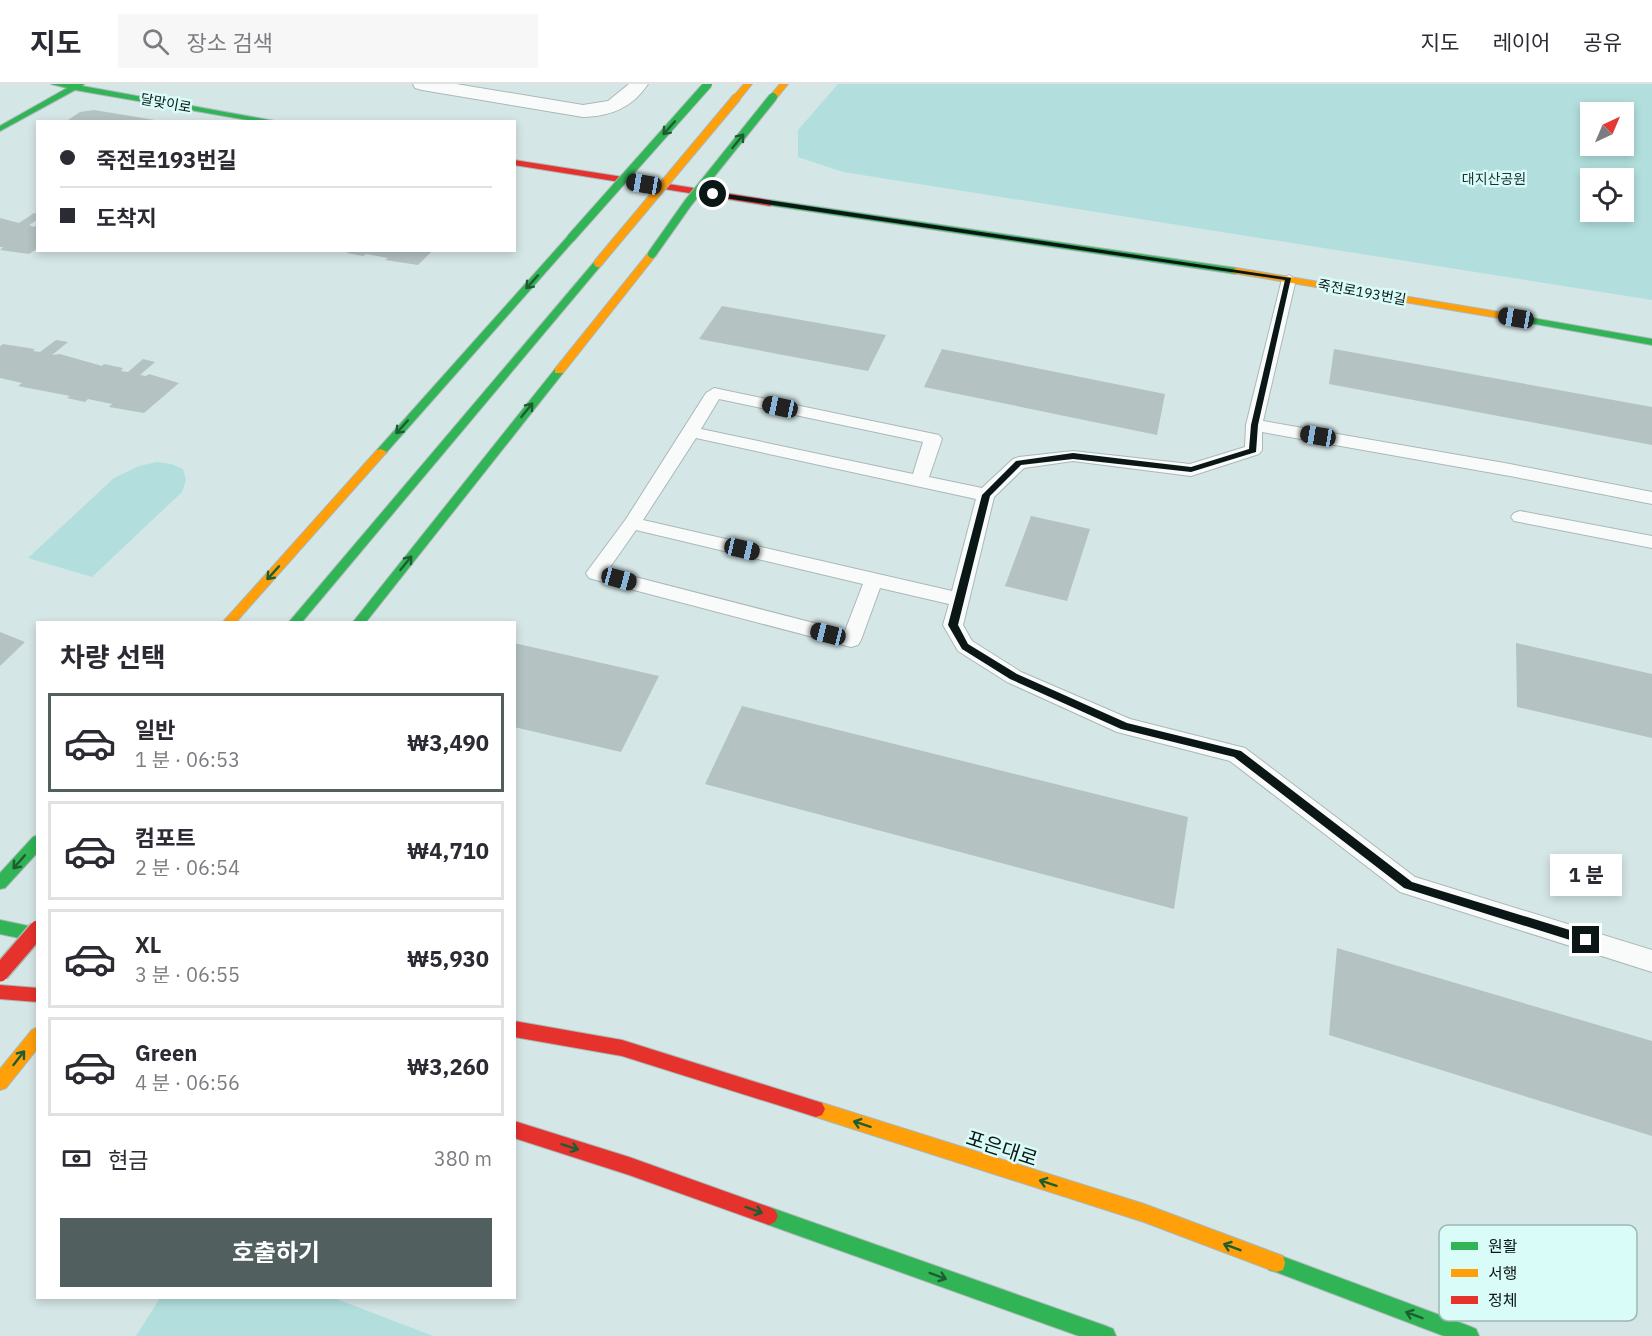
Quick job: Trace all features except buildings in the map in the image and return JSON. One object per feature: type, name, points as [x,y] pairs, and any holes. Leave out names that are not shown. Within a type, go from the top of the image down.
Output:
[{"type":"main road","name":"달맞이로","points":[[56,84],[265,120]]},
{"type":"main road","points":[[230,621],[708,84]]},
{"type":"main road","points":[[296,621],[748,84]]},
{"type":"main road","points":[[360,621],[784,84]]},
{"type":"main road","points":[[0,129],[78,86]]},
{"type":"main road","name":"죽전로193번길","points":[[516,162],[644,184],[1288,279],[1652,342]]},
{"type":"main road","points":[[0,884],[36,843]]},
{"type":"main road","points":[[0,927],[36,935]]},
{"type":"main road","points":[[0,973],[36,931]]},
{"type":"main road","points":[[0,992],[36,995]]},
{"type":"main road","name":"포은대로","points":[[516,1029],[622,1048],[1144,1214],[1469,1336]]},
{"type":"main road","points":[[0,1082],[36,1037]]},
{"type":"main road","points":[[516,1130],[629,1166],[1106,1336]]},
{"type":"street","points":[[422,84],[583,111],[600,111],[620,105],[639,84]]},
{"type":"lane","points":[[1288,279],[1254,425],[1253,450],[1191,470],[1073,456],[1019,463],[986,495],[953,625],[965,646],[1014,677],[1125,726],[1237,754],[1408,885],[1652,961]]},
{"type":"lane","points":[[874,580],[851,640],[596,573],[632,523],[714,393],[933,440],[919,480]]},
{"type":"lane","points":[[1254,425],[1499,468],[1652,498]]},
{"type":"lane","points":[[691,432],[986,495]]},
{"type":"lane","points":[[1520,517],[1652,542]]},
{"type":"lane","points":[[632,523],[959,600]]},
{"type":"green space","name":"대지산공원","points":[[838,84],[1652,84],[1652,300],[843,172],[798,157],[798,130]]},
{"type":"green space","points":[[157,462],[183,469],[186,480],[182,492],[92,577],[28,558],[114,478],[139,466]]},
{"type":"green space","points":[[159,1299],[337,1299],[433,1336],[136,1336]]},
{"type":"traffic: fast","points":[[55,84],[264,120]]},
{"type":"traffic: fast","points":[[0,129],[80,84]]},
{"type":"traffic: fast","points":[[571,238],[708,84]]},
{"type":"traffic: fast","points":[[652,254],[688,203],[773,97]]},
{"type":"traffic: fast","points":[[770,203],[1236,271]]},
{"type":"traffic: fast","points":[[381,452],[571,238]]},
{"type":"traffic: fast","points":[[296,621],[598,263]]},
{"type":"traffic: fast","points":[[1499,315],[1652,342]]},
{"type":"traffic: fast","points":[[360,621],[559,371]]},
{"type":"traffic: fast","points":[[0,883],[36,843]]},
{"type":"traffic: fast","points":[[0,927],[36,935]]},
{"type":"traffic: fast","points":[[769,1216],[1106,1336]]},
{"type":"traffic: fast","points":[[1276,1263],[1469,1336]]},
{"type":"traffic: slow","points":[[737,97],[748,84]]},
{"type":"traffic: slow","points":[[773,97],[784,84]]},
{"type":"traffic: slow","points":[[598,263],[737,97]]},
{"type":"traffic: slow","points":[[559,371],[652,254]]},
{"type":"traffic: slow","points":[[1236,271],[1499,315]]},
{"type":"traffic: slow","points":[[230,621],[381,452]]},
{"type":"traffic: slow","points":[[0,1082],[36,1037]]},
{"type":"traffic: slow","points":[[816,1109],[1144,1213],[1276,1263]]},
{"type":"traffic: jam","points":[[516,162],[770,203]]},
{"type":"traffic: jam","points":[[0,973],[36,931]]},
{"type":"traffic: jam","points":[[0,992],[36,995]]},
{"type":"traffic: jam","points":[[516,1029],[622,1048],[816,1109]]},
{"type":"traffic: jam","points":[[516,1130],[629,1166],[769,1216]]},
{"type":"route","points":[[713,194],[1288,279],[1254,425],[1253,450],[1191,470],[1073,456],[1019,463],[986,495],[953,625],[965,646],[1014,677],[1125,726],[1237,754],[1408,885],[1586,940]]}]
